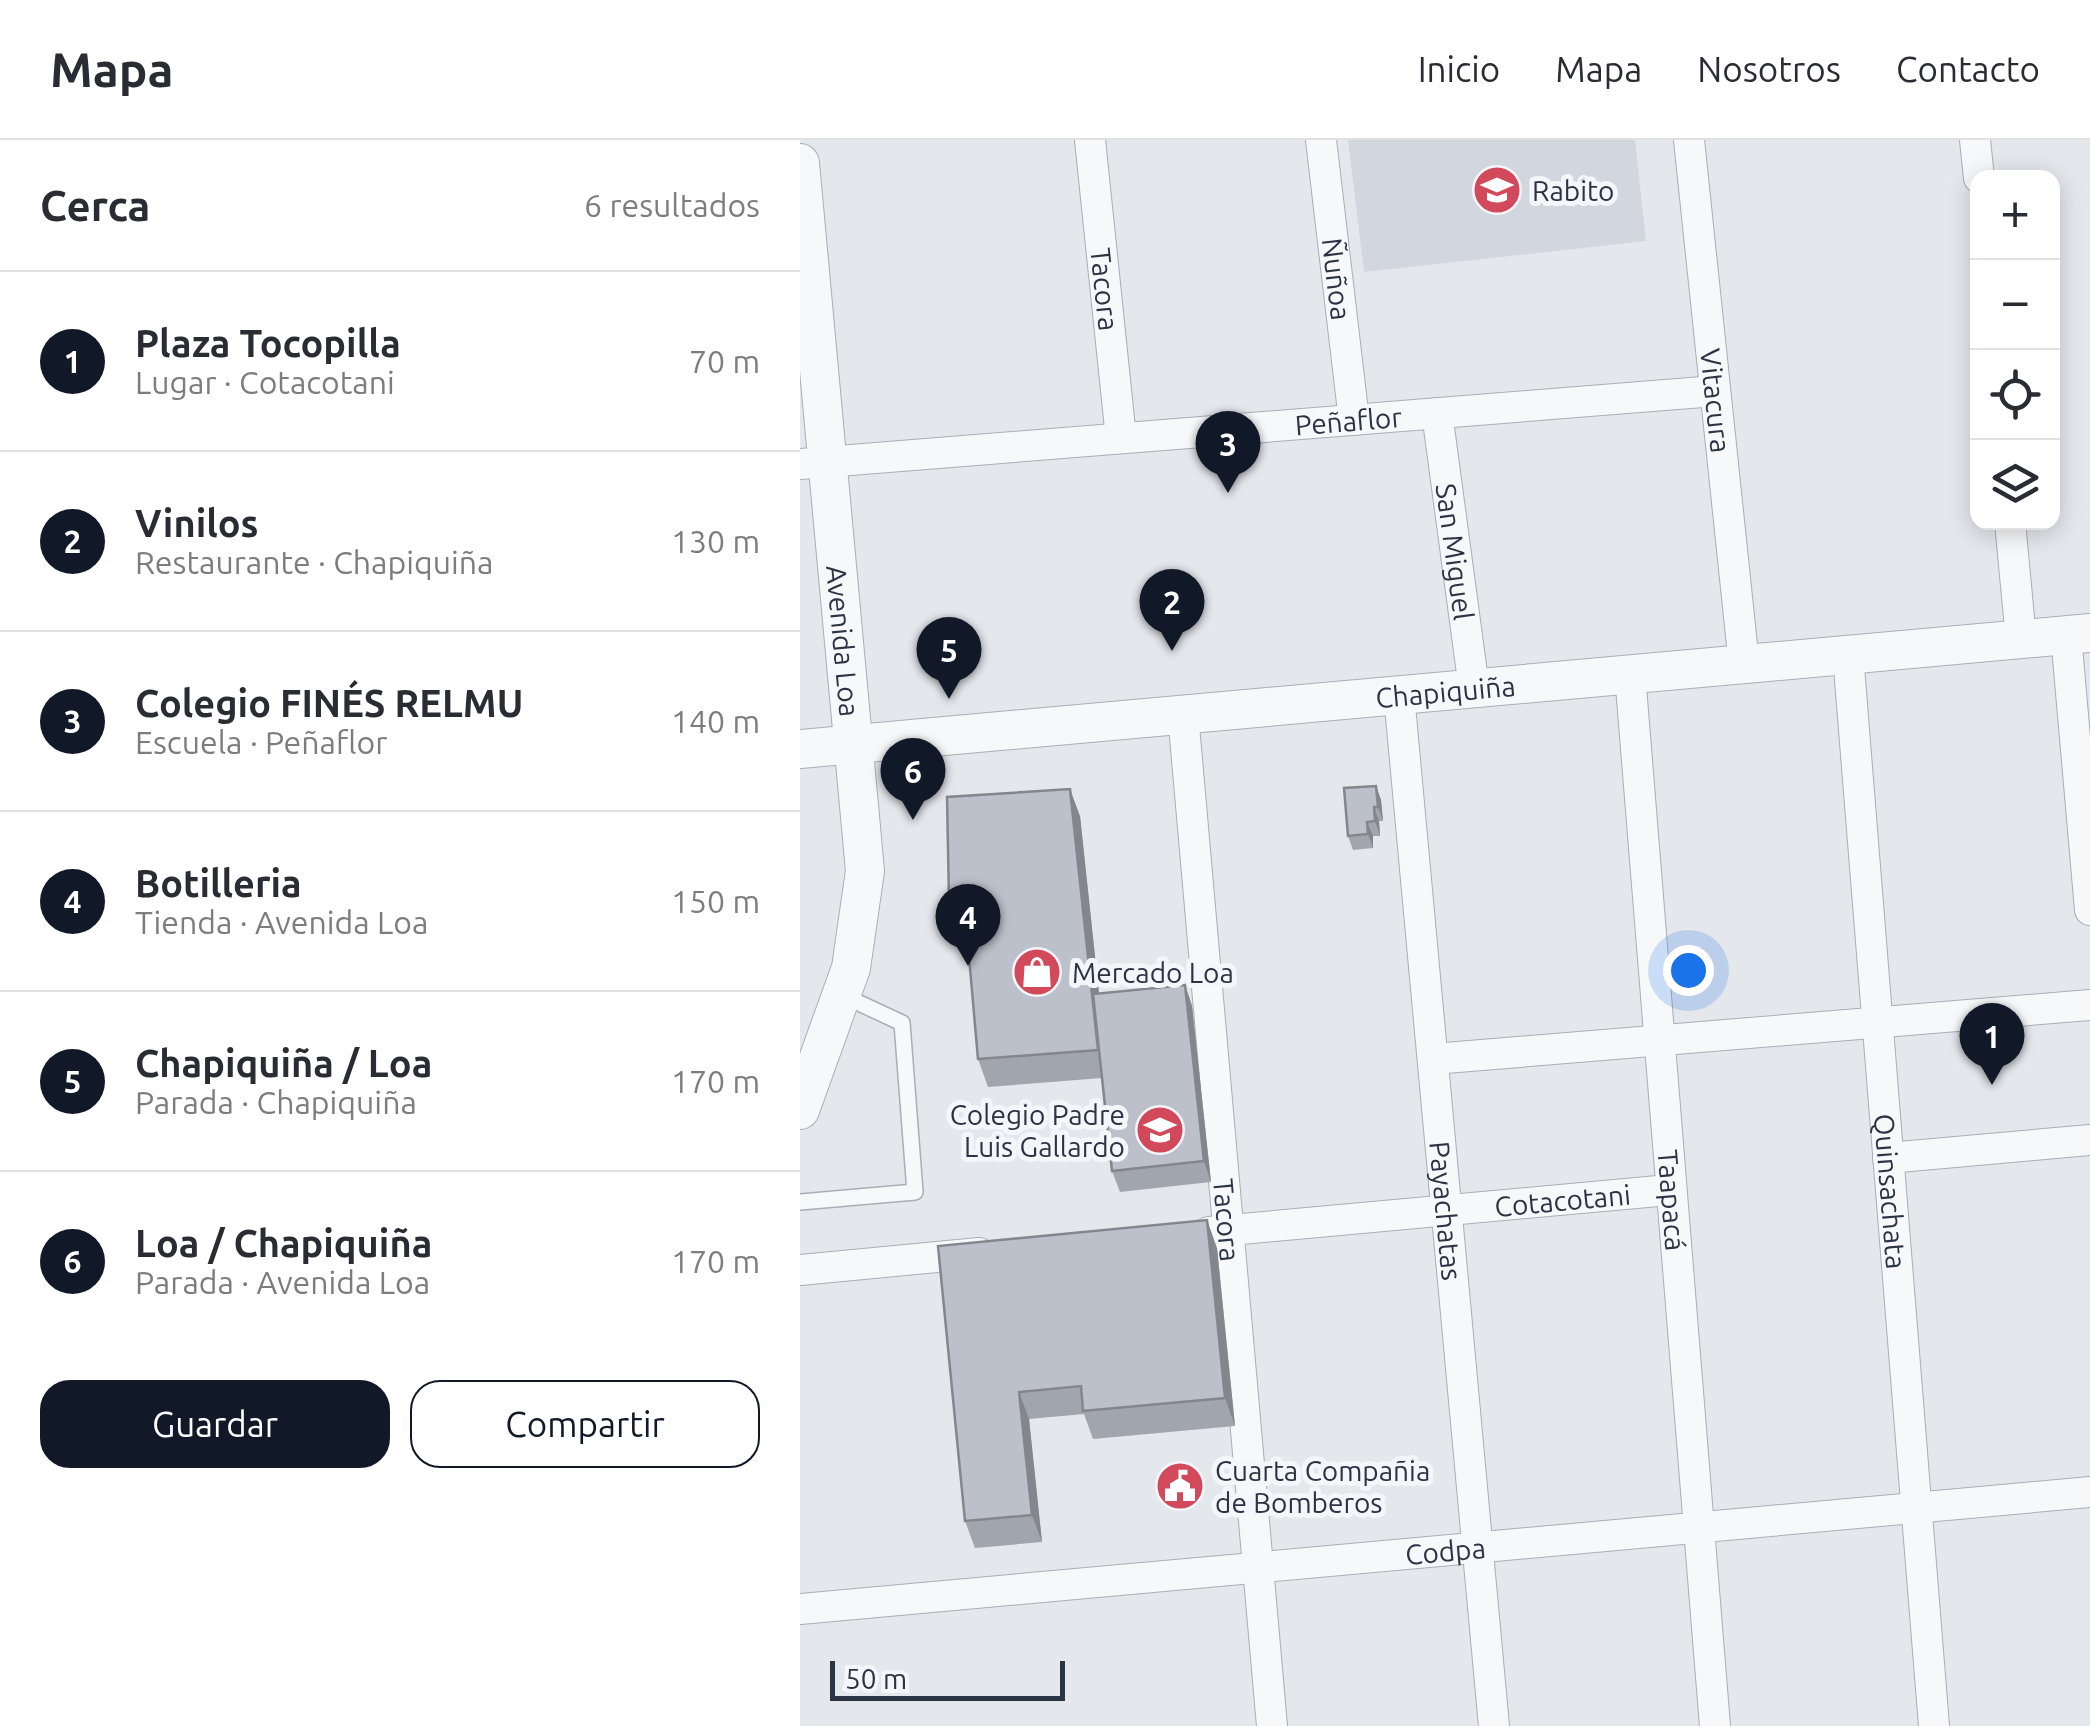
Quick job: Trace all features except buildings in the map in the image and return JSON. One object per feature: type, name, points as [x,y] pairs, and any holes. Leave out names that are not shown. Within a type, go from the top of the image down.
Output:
[{"type":"street","name":"Tacora","points":[[1090,140],[1121,438]]},
{"type":"street","name":"Ñuñoa","points":[[1321,140],[1354,420]]},
{"type":"street","name":"Vitacura","points":[[1690,140],[1744,664]]},
{"type":"street","points":[[1976,140],[1978,170]]},
{"type":"street","name":"Avenida Loa","points":[[800,162],[814,463],[855,744],[864,870],[858,937],[844,996],[800,1110]]},
{"type":"street","name":"Peñaflor","points":[[814,463],[1716,391]]},
{"type":"street","name":"San Miguel","points":[[1438,413],[1474,688]]},
{"type":"street","points":[[2011,530],[2021,639]]},
{"type":"street","points":[[2078,634],[2090,910]]},
{"type":"street","name":"Chapiquiña","points":[[800,748],[2078,634]]},
{"type":"street","name":"Quinsachata","points":[[1848,655],[1934,1726]]},
{"type":"street","name":"Taapacá","points":[[1630,674],[1715,1726]]},
{"type":"street","name":"Payachatas","points":[[1400,694],[1494,1726]]},
{"type":"street","name":"Tacora","points":[[1183,714],[1272,1726]]},
{"type":"street","points":[[1434,1059],[2090,1006]]},
{"type":"street","points":[[1888,1158],[2090,1140]]},
{"type":"street","name":"Cotacotani","points":[[1187,1234],[1669,1190]]},
{"type":"street","points":[[800,1270],[1013,1250]]},
{"type":"street","name":"Codpa","points":[[800,1609],[2090,1492]]},
{"type":"lane","points":[[800,1202],[915,1192],[902,1023],[844,996]]},
{"type":"shaded area","name":"Rabito","points":[[1348,140],[1635,140],[1646,241],[1364,272]]},
{"type":"place","name":"Rabito","points":[[1497,190]]},
{"type":"place","name":"Colegio FINÉS RELMU","points":[[1228,493]]},
{"type":"place","name":"Vinilos","points":[[1172,651]]},
{"type":"place","name":"Chapiquiña / Loa","points":[[949,699]]},
{"type":"place","name":"Loa / Chapiquiña","points":[[913,820]]},
{"type":"place","name":"Botilleria","points":[[968,966]]},
{"type":"place","name":"Mercado Loa","points":[[1037,972]]},
{"type":"place","name":"Plaza Tocopilla","points":[[1992,1085]]},
{"type":"place","name":"Colegio Padre Luis Gallardo","points":[[1160,1130]]},
{"type":"place","name":"Cuarta Compañia de Bomberos","points":[[1180,1486]]}]
